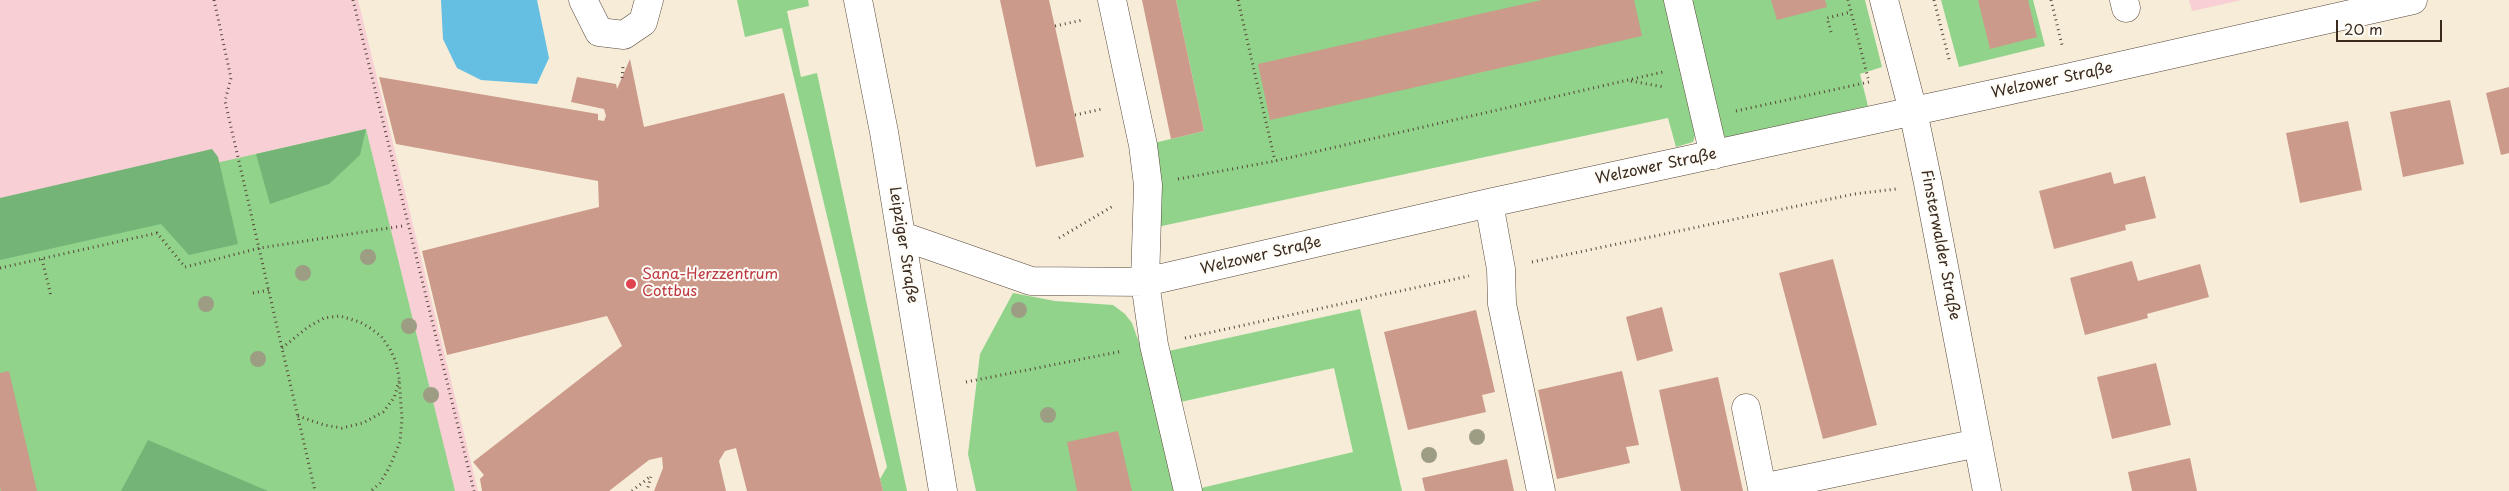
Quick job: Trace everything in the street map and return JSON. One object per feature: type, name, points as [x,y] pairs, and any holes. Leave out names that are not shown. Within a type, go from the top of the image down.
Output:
[{"type":"street","points":[[583,0],[599,32],[624,35],[643,22],[649,0]]},
{"type":"street","name":"Leipziger Straße","points":[[858,0],[873,72],[902,236],[943,491]]},
{"type":"street","points":[[1112,0],[1143,145],[1148,185],[1145,282],[1154,345],[1188,491]]},
{"type":"street","points":[[1678,0],[1714,155]]},
{"type":"street","name":"Finsterwalder Straße","points":[[1884,0],[1913,111],[1987,491]]},
{"type":"street","name":"Welzower Straße","points":[[902,236],[1031,281],[1145,282],[1489,203],[2071,77],[2413,0]]},
{"type":"street","points":[[1489,203],[1501,269],[1502,304],[1541,491]]},
{"type":"street","points":[[1746,408],[1762,488],[1978,443]]},
{"type":"path","points":[[214,0],[231,78],[225,101],[315,491]]},
{"type":"path","points":[[352,0],[474,491]]},
{"type":"path","points":[[1238,0],[1275,161]]},
{"type":"path","points":[[1628,80],[1648,82],[1671,89],[1690,100],[1705,118],[1869,82],[1848,0]]},
{"type":"path","points":[[1934,0],[1950,63]]},
{"type":"path","points":[[2051,0],[2071,77]]},
{"type":"path","points":[[1831,32],[1827,18],[1851,12]]},
{"type":"path","points":[[1055,26],[1091,18]]},
{"type":"path","points":[[1059,238],[1148,185],[1275,161],[1693,65]]},
{"type":"path","points":[[1075,115],[1111,107]]},
{"type":"path","points":[[966,382],[1154,345],[1854,194],[1904,188]]},
{"type":"path","points":[[0,268],[156,233],[185,266],[260,248],[402,226]]},
{"type":"path","points":[[42,259],[51,296]]},
{"type":"path","points":[[253,293],[269,290]]},
{"type":"path","points":[[282,348],[308,327],[324,318],[340,316],[360,322],[381,336],[396,362],[402,419],[400,442],[389,468],[380,483],[371,491]]},
{"type":"path","points":[[298,416],[324,425],[342,428],[363,424],[383,412],[394,398],[399,378]]},
{"type":"path","points":[[632,491],[652,476],[647,491]]},
{"type":"shaded area","points":[[0,0],[358,0],[478,491],[0,491]]},
{"type":"shaded area","points":[[2189,0],[2242,0],[2192,11]]},
{"type":"green space","points":[[737,0],[808,0],[809,6],[787,11],[801,77],[817,73],[907,491],[883,491],[880,479],[887,467],[782,28],[745,37]]},
{"type":"green space","points":[[1176,0],[1670,0],[1698,126],[1693,142],[1676,147],[1668,118],[1157,227],[1154,143],[1204,131]]},
{"type":"green space","points":[[1689,0],[1865,0],[1882,67],[1860,74],[1868,106],[1726,138],[1716,124]]},
{"type":"green space","points":[[1941,0],[2033,0],[2045,46],[1959,67]]},
{"type":"green space","points":[[366,129],[455,491],[0,491],[0,212]]},
{"type":"green space","points":[[366,129],[360,155],[329,184],[270,204],[256,154]]},
{"type":"green space","points":[[212,149],[218,157],[238,244],[189,255],[161,224],[0,260],[0,198]]},
{"type":"green space","points":[[1013,293],[1055,301],[1113,305],[1125,314],[1132,323],[1145,359],[1174,491],[976,491],[968,454],[980,354]]},
{"type":"green space","points":[[1360,309],[1402,491],[1198,491],[1197,489],[1353,452],[1334,368],[1176,403],[1164,352]]},
{"type":"green space","points":[[148,440],[268,491],[121,491]]},
{"type":"water","points":[[441,0],[537,0],[549,58],[537,84],[481,80],[457,68],[443,39]]},
{"type":"building","points":[[1000,0],[1049,0],[1084,157],[1036,167]]},
{"type":"building","points":[[1142,0],[1176,0],[1204,131],[1171,139]]},
{"type":"building","points":[[1542,0],[1634,0],[1642,36],[1270,120],[1258,64]]},
{"type":"building","points":[[1771,0],[1825,0],[1827,7],[1777,20]]},
{"type":"building","points":[[1978,0],[2028,0],[2037,37],[1990,49]]},
{"type":"building","name":"Sana-Herzzentrum Cottbus","points":[[630,59],[644,127],[784,93],[883,491],[747,491],[736,448],[725,451],[719,461],[726,491],[654,491],[663,468],[662,457],[649,460],[609,491],[482,491],[480,479],[484,475],[473,462],[622,346],[607,316],[447,355],[422,251],[599,207],[598,181],[396,144],[379,77],[598,114],[598,120],[604,121],[606,116],[604,109],[571,102],[577,77],[616,84],[617,89]]},
{"type":"building","points":[[2509,87],[2509,153],[2501,155],[2486,93]]},
{"type":"building","points":[[2450,100],[2464,164],[2403,177],[2390,112]]},
{"type":"building","points":[[2348,121],[2362,190],[2300,203],[2286,133]]},
{"type":"building","points":[[2111,172],[2114,184],[2145,176],[2156,218],[2125,225],[2126,230],[2054,249],[2039,191]]},
{"type":"building","points":[[1833,259],[1877,425],[1823,439],[1779,273]]},
{"type":"building","points":[[2132,261],[2138,281],[2200,264],[2209,297],[2147,314],[2148,318],[2085,335],[2070,278]]},
{"type":"building","points":[[1662,307],[1673,351],[1637,361],[1626,317]]},
{"type":"building","points":[[1476,310],[1495,392],[1482,395],[1486,412],[1408,430],[1384,332]]},
{"type":"building","points":[[2156,363],[2171,425],[2112,439],[2097,377]]},
{"type":"building","points":[[9,371],[37,491],[1,491],[0,487],[0,373]]},
{"type":"building","points":[[1622,371],[1639,445],[1626,447],[1630,463],[1557,479],[1538,390]]},
{"type":"building","points":[[1718,377],[1743,491],[1681,491],[1659,390]]},
{"type":"building","points":[[1118,431],[1132,491],[1077,491],[1067,442]]},
{"type":"building","points":[[2190,458],[2197,491],[2132,491],[2128,472]]},
{"type":"building","points":[[1507,459],[1514,491],[1425,491],[1422,478]]},
{"type":"place","name":"Sana-Herzzentrum Cottbus","points":[[631,284]]}]
